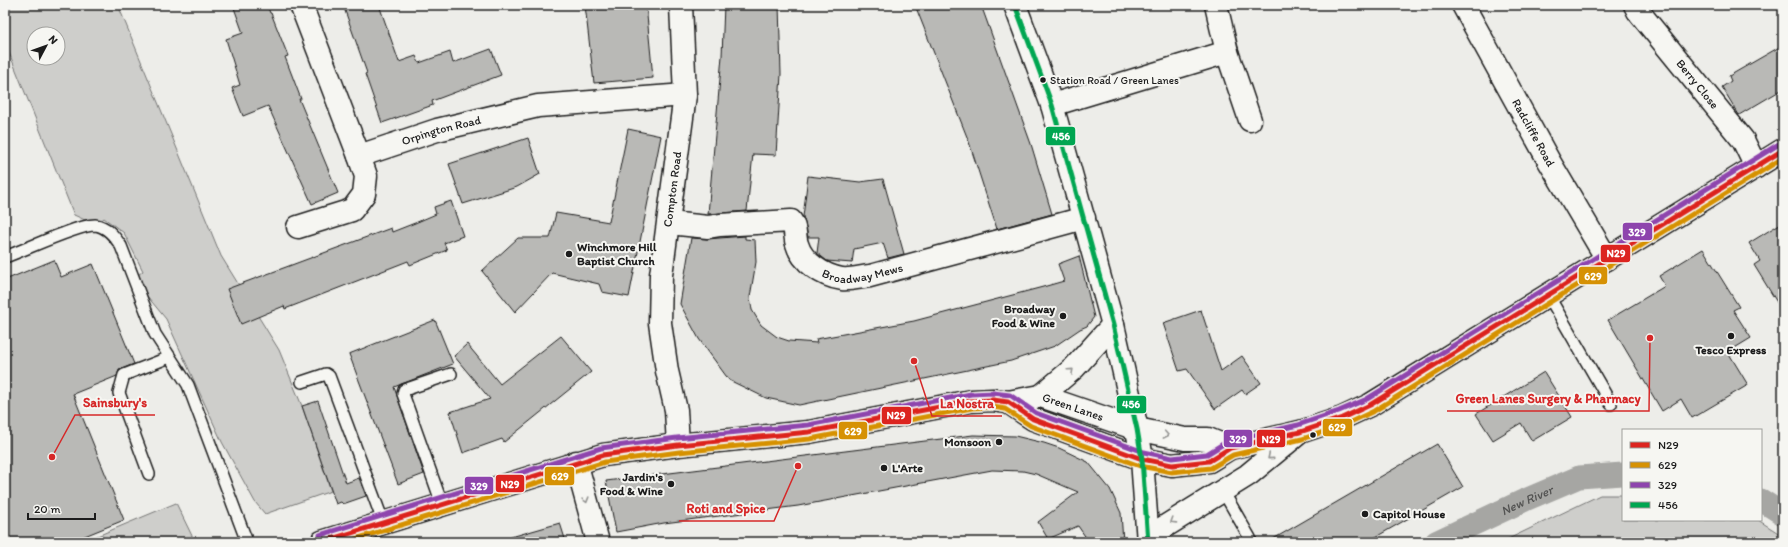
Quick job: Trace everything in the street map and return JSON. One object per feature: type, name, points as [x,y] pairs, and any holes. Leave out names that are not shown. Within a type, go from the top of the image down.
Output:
[{"type":"street","points":[[298,227],[352,210],[364,194],[366,176],[301,5]]},
{"type":"street","name":"Compton Road","points":[[678,445],[676,410],[667,371],[660,323],[661,275],[685,95],[681,5]]},
{"type":"street","points":[[1015,5],[1052,105],[1113,325],[1137,429],[1142,459],[1148,540],[1248,475],[1300,432]]},
{"type":"street","points":[[1216,5],[1227,52],[1250,120]]},
{"type":"street","name":"Radcliffe Road","points":[[1463,5],[1549,161],[1607,259]]},
{"type":"street","name":"Berry Close","points":[[1635,5],[1638,11],[1744,140],[1756,167]]},
{"type":"street","points":[[1052,105],[1227,52]]},
{"type":"street","name":"Orpington Road","points":[[359,156],[438,130],[538,106],[685,95]]},
{"type":"street","name":"Green Lanes","points":[[1008,402],[1033,419],[1142,459],[1172,465],[1209,461],[1230,448],[1300,432],[1342,418],[1370,404],[1783,150]]},
{"type":"street","name":"Broadway Mews","points":[[669,222],[708,227],[791,221],[795,226],[796,243],[802,258],[822,272],[842,279],[870,276],[1084,218]]},
{"type":"street","points":[[1041,396],[1074,368],[1113,325]]},
{"type":"street","name":"Green Lanes","points":[[322,542],[384,524],[442,504],[528,477],[549,472],[576,462],[604,455],[678,445],[809,432],[970,402],[993,400],[1008,402],[1041,396],[1137,429],[1185,439],[1208,439],[1230,448]]},
{"type":"street","points":[[576,462],[598,542]]},
{"type":"lane","points":[[5,257],[77,229],[96,225],[104,228],[114,235],[121,246],[156,334],[188,386],[246,542]]},
{"type":"lane","points":[[1548,295],[1611,404]]},
{"type":"lane","points":[[149,474],[119,393],[124,375],[170,357]]},
{"type":"lane","points":[[302,382],[326,374],[329,376],[384,524]]},
{"type":"lane","points":[[442,504],[403,394],[404,390],[451,374]]},
{"type":"lane","points":[[1223,491],[1250,538]]},
{"type":"shaded area","points":[[5,5],[118,5],[221,256],[279,350],[302,406],[331,491],[265,514],[255,502],[222,442],[166,319],[133,279],[143,271],[124,233],[104,218],[96,225],[74,215],[8,50],[5,48]]},
{"type":"shaded area","points":[[1600,495],[1622,495],[1622,521],[1760,521],[1783,536],[1783,542],[1502,542]]},
{"type":"shaded area","points":[[176,503],[195,542],[83,542]]},
{"type":"building","points":[[233,5],[267,5],[288,56],[285,57],[301,99],[299,99],[338,193],[312,204],[268,106],[243,116],[232,88],[240,85],[226,39],[243,33]]},
{"type":"building","points":[[343,5],[379,5],[399,62],[416,56],[419,63],[450,52],[453,63],[491,49],[501,75],[432,101],[433,105],[382,123],[365,74],[367,73]]},
{"type":"building","points":[[585,5],[646,5],[653,78],[594,83]]},
{"type":"building","points":[[724,5],[779,5],[781,74],[776,155],[753,154],[747,211],[708,214],[722,56]]},
{"type":"building","points":[[915,5],[981,5],[1031,144],[1052,214],[997,229],[969,142]]},
{"type":"building","points":[[1783,45],[1783,89],[1739,115],[1722,87],[1731,81],[1729,76]]},
{"type":"building","name":"Winchmore Hill Baptist Church","points":[[628,129],[661,136],[629,297],[602,292],[599,284],[552,273],[515,312],[482,271],[518,238],[550,238],[556,213],[609,222]]},
{"type":"building","points":[[528,138],[540,174],[517,187],[463,204],[449,164]]},
{"type":"building","points":[[808,176],[860,182],[883,179],[904,254],[888,258],[883,243],[854,249],[852,263],[827,261],[817,253],[819,237],[808,237],[803,217]]},
{"type":"building","points":[[451,201],[463,236],[444,243],[447,250],[410,265],[408,261],[285,309],[284,306],[241,324],[227,289],[391,228],[392,232],[415,223],[436,214],[434,207]]},
{"type":"building","points":[[1783,222],[1783,312],[1754,265],[1760,261],[1749,243]]},
{"type":"building","points":[[745,236],[745,239],[755,240],[756,262],[750,297],[752,310],[761,325],[777,337],[789,341],[817,343],[816,339],[914,321],[1064,281],[1058,264],[1079,256],[1094,317],[1087,326],[1055,346],[1011,361],[799,405],[766,398],[729,380],[699,339],[680,304],[691,238],[707,239]]},
{"type":"building","points":[[1703,249],[1739,307],[1733,310],[1751,338],[1728,352],[1748,385],[1692,418],[1681,399],[1662,411],[1608,320],[1665,286],[1659,276]]},
{"type":"building","points":[[54,260],[61,277],[93,264],[134,364],[119,370],[117,376],[73,394],[124,520],[70,542],[5,542],[5,280]]},
{"type":"building","points":[[1201,310],[1221,371],[1242,356],[1261,383],[1245,394],[1242,390],[1215,409],[1187,369],[1179,371],[1163,323]]},
{"type":"building","points":[[435,320],[453,364],[394,387],[424,474],[398,484],[349,354]]},
{"type":"building","points":[[561,336],[591,372],[504,442],[502,439],[463,453],[450,412],[490,399],[454,356],[467,344],[500,384]]},
{"type":"building","points":[[1544,372],[1572,417],[1532,441],[1521,423],[1493,440],[1476,414]]},
{"type":"building","points":[[318,401],[346,483],[359,478],[366,496],[343,504],[341,502],[336,504],[302,406]]},
{"type":"building","points":[[973,435],[1015,436],[1059,448],[1088,462],[1110,489],[1121,513],[1123,542],[1089,542],[1078,526],[1048,539],[1038,522],[1078,492],[1036,474],[1023,471],[992,470],[798,506],[664,523],[616,532],[606,481]]},
{"type":"building","name":"Capitol House","points":[[1437,444],[1463,487],[1367,542],[1268,542]]},
{"type":"building","points":[[560,523],[566,542],[512,542],[511,537]]},
{"type":"waterway","name":"New River","points":[[1436,542],[1525,500],[1579,477],[1622,474]]},
{"type":"waterway","name":"New River","points":[[1762,501],[1783,514]]},
{"type":"transit line","name":"456","points":[[1015,5],[1052,105],[1113,325],[1137,429],[1142,459],[1148,542]]},
{"type":"transit line","name":"329","points":[[320,535],[601,448],[677,438],[808,425],[971,394],[993,393],[1010,395],[1036,413],[1144,452],[1172,458],[1207,454],[1228,441],[1298,425],[1339,411],[1367,399],[1779,144]]},
{"type":"transit line","name":"N29","points":[[322,542],[603,455],[678,445],[809,432],[971,401],[993,400],[1008,402],[1033,419],[1142,459],[1172,465],[1209,461],[1230,448],[1300,432],[1342,418],[1370,405],[1783,150]]},
{"type":"transit line","name":"629","points":[[346,542],[605,462],[679,452],[810,439],[972,408],[993,407],[1005,409],[1031,426],[1140,466],[1172,472],[1211,468],[1233,455],[1302,439],[1344,425],[1374,411],[1783,158]]},
{"type":"place","name":"Station Road / Green Lanes","points":[[1043,80]]},
{"type":"place","name":"Winchmore Hill Baptist Church","points":[[569,254]]},
{"type":"place","name":"Broadway Food & Wine","points":[[1063,316]]},
{"type":"place","name":"Tesco Express","points":[[1731,336]]},
{"type":"place","name":"Green Lanes Surgery & Pharmacy","points":[[1650,338]]},
{"type":"place","name":"La Nostra","points":[[914,361]]},
{"type":"place","name":"Monsoon","points":[[999,442]]},
{"type":"place","name":"Sainsbury's","points":[[52,457]]},
{"type":"place","name":"Roti and Spice","points":[[798,466]]},
{"type":"place","name":"L'Arte","points":[[884,468]]},
{"type":"place","name":"Jardin's Food & Wine","points":[[671,484]]},
{"type":"place","name":"Capitol House","points":[[1365,514]]}]
